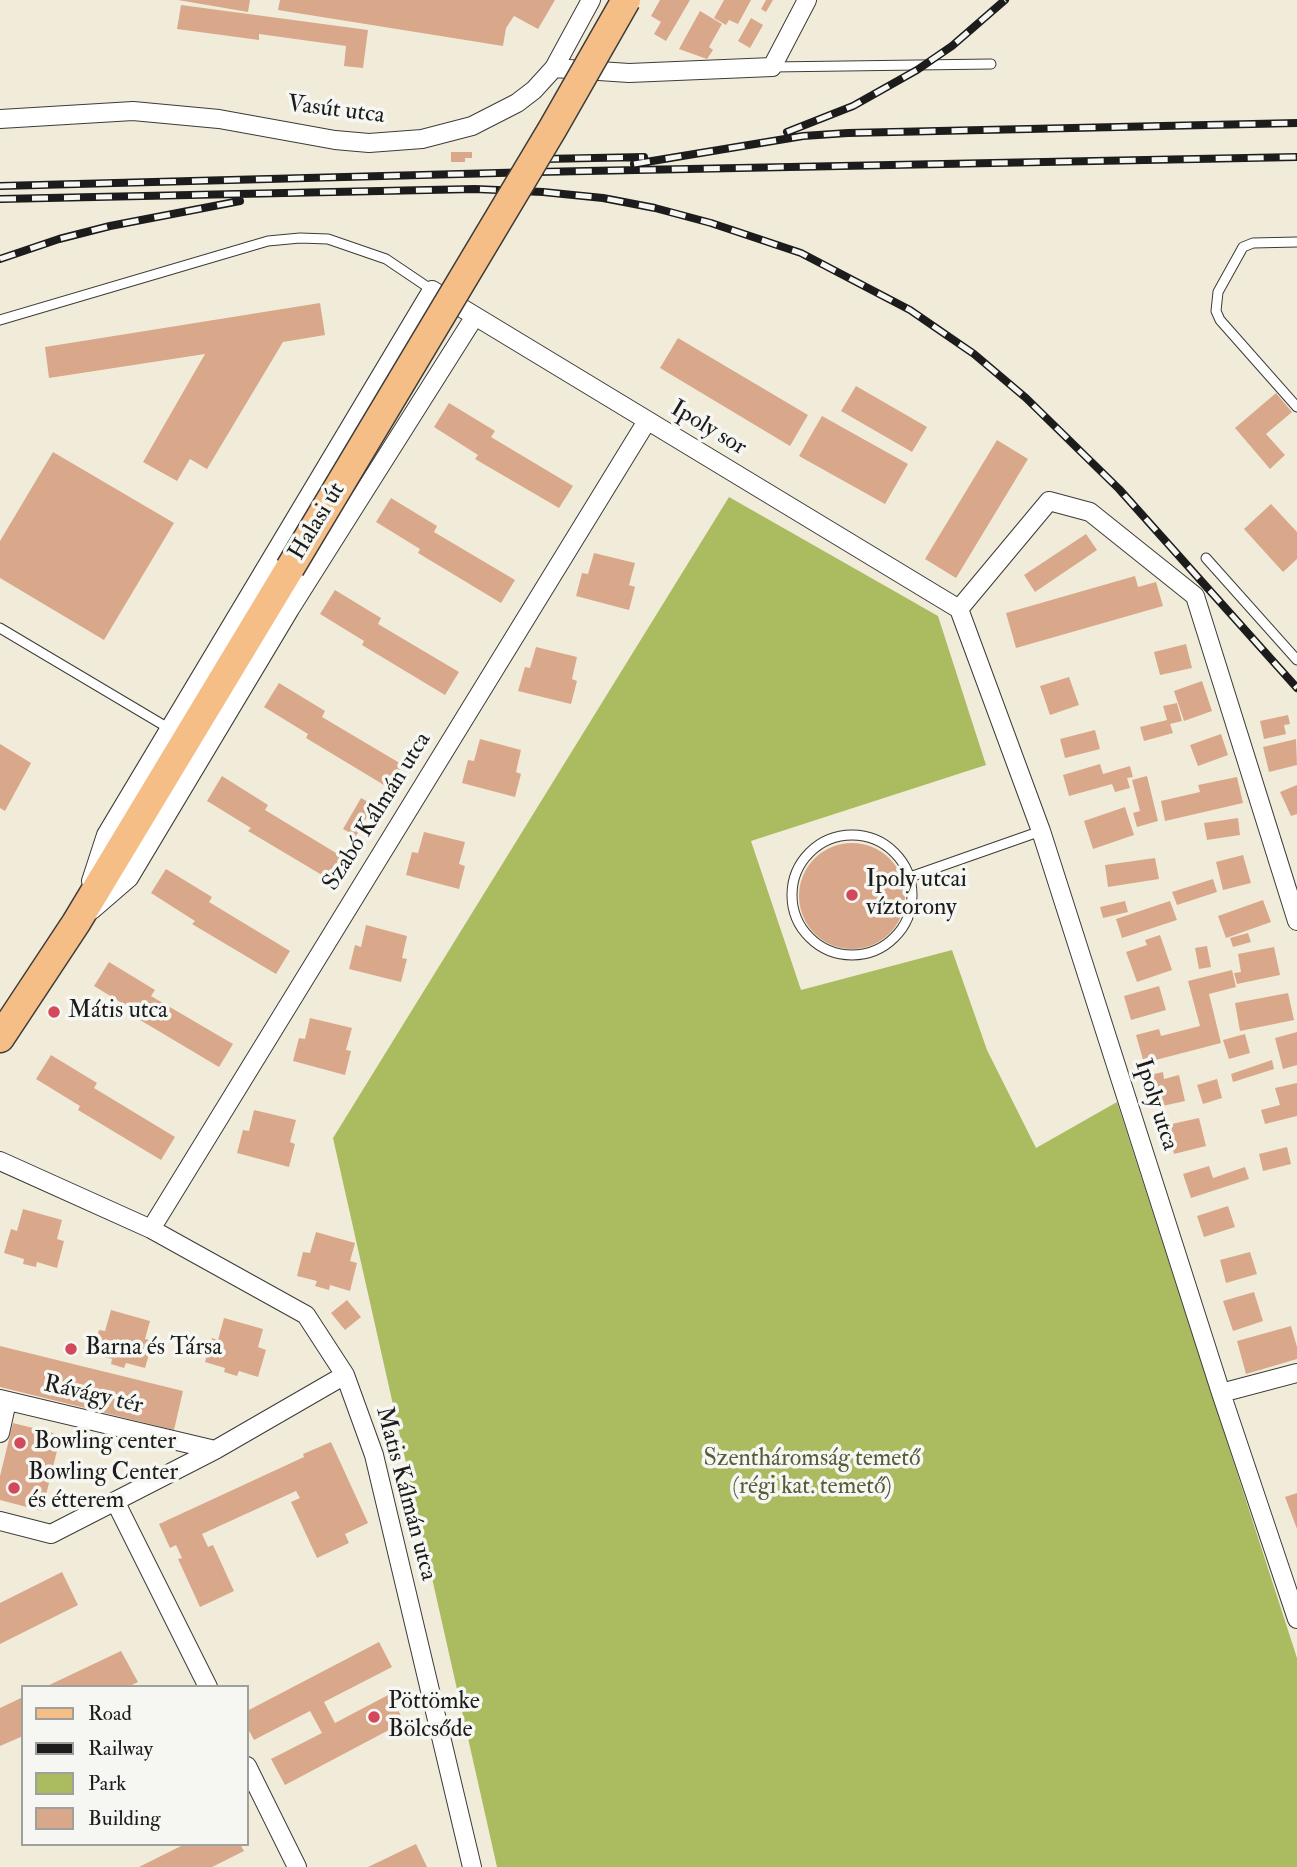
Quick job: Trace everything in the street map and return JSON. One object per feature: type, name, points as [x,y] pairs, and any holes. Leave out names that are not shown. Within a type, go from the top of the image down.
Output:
[{"type":"main road","name":"Halasi út","points":[[0,1038],[76,923],[546,140],[626,0]]},
{"type":"street","points":[[591,0],[554,68],[629,73],[772,67],[807,0]]},
{"type":"street","name":"Vasút utca","points":[[0,119],[133,111],[219,119],[335,140],[393,142],[422,139],[472,126],[517,103],[534,90],[554,68]]},
{"type":"street","points":[[76,923],[106,835],[432,290]]},
{"type":"street","name":"Ipoly sor","points":[[432,290],[959,609]]},
{"type":"street","points":[[76,923],[129,878],[290,609],[475,316]]},
{"type":"street","name":"Szabó Kálmán utca","points":[[152,1229],[647,421]]},
{"type":"street","points":[[959,609],[1049,501],[1090,512],[1195,596],[1297,921]]},
{"type":"street","name":"Ipoly utca","points":[[959,609],[1041,831],[1297,1619]]},
{"type":"street","name":"Matis Kálmán utca","points":[[0,1160],[152,1229],[306,1315],[345,1375],[374,1455],[472,1867]]},
{"type":"street","points":[[1222,1393],[1297,1373]]},
{"type":"street","points":[[0,1521],[51,1534],[215,1450],[345,1375]]},
{"type":"street","points":[[0,1433],[4,1400]]},
{"type":"street","name":"Rávágy tér","points":[[4,1400],[215,1450]]},
{"type":"street","points":[[115,1501],[207,1685]]},
{"type":"street","points":[[248,1768],[297,1867]]},
{"type":"lane","points":[[772,67],[992,64]]},
{"type":"lane","points":[[0,320],[268,241],[300,237],[328,239],[386,259],[432,290]]},
{"type":"lane","points":[[1297,242],[1253,243],[1243,247],[1218,292],[1216,311],[1220,320],[1297,407]]},
{"type":"lane","points":[[1206,558],[1297,660]]},
{"type":"lane","points":[[0,628],[170,729]]},
{"type":"lane","points":[[910,877],[1041,831]]},
{"type":"lane","points":[[854,835],[876,840],[894,852],[910,877],[911,904],[903,926],[888,943],[867,953],[845,954],[823,947],[805,932],[795,911],[793,889],[799,868],[813,850],[832,839],[854,835]]},
{"type":"green space","name":"Szentháromság temető (régi kat. temető)","points":[[729,497],[938,616],[986,765],[751,841],[801,990],[952,950],[987,1050],[1036,1148],[1117,1102],[1297,1658],[1297,1867],[497,1867],[333,1138]]},
{"type":"building","points":[[178,0],[250,0],[248,12]]},
{"type":"building","points":[[280,0],[555,0],[538,29],[514,16],[506,28],[503,46],[278,10]]},
{"type":"building","points":[[660,0],[690,0],[666,41],[654,34],[661,22],[651,16]]},
{"type":"building","points":[[724,0],[751,0],[738,24],[729,20],[726,25],[714,18]]},
{"type":"building","points":[[766,0],[773,0],[766,12],[761,9]]},
{"type":"building","points":[[181,5],[368,30],[363,68],[344,66],[346,46],[259,34],[259,40],[177,29]]},
{"type":"building","points":[[700,11],[722,24],[709,47],[713,50],[707,59],[679,49]]},
{"type":"building","points":[[751,18],[763,25],[750,48],[738,41]]},
{"type":"building","points":[[451,152],[472,152],[472,158],[465,158],[465,162],[451,162]]},
{"type":"building","points":[[320,303],[325,335],[283,342],[207,469],[190,459],[177,481],[143,462],[205,354],[49,378],[45,347]]},
{"type":"building","points":[[678,338],[808,415],[790,446],[660,368]]},
{"type":"building","points":[[856,386],[927,427],[912,452],[841,411]]},
{"type":"building","points":[[1276,393],[1292,412],[1266,434],[1285,455],[1270,469],[1235,428]]},
{"type":"building","points":[[449,403],[495,431],[491,437],[573,486],[559,508],[475,459],[478,455],[434,427]]},
{"type":"building","points":[[822,416],[908,464],[885,504],[799,456]]},
{"type":"building","points":[[997,440],[1028,459],[956,578],[925,559]]},
{"type":"building","points":[[53,452],[174,523],[104,640],[0,578],[0,541]]},
{"type":"building","points":[[391,498],[437,526],[434,532],[515,580],[501,603],[418,553],[420,549],[376,522]]},
{"type":"building","points":[[1271,504],[1297,532],[1297,559],[1283,572],[1244,529]]},
{"type":"building","points":[[1086,534],[1097,550],[1035,592],[1024,575]]},
{"type":"building","points":[[594,553],[635,563],[629,585],[635,587],[629,610],[576,596],[582,573],[588,574]]},
{"type":"building","points":[[1135,576],[1138,587],[1156,582],[1163,606],[1016,648],[1006,613]]},
{"type":"building","points":[[335,590],[381,618],[378,624],[459,672],[445,695],[362,645],[364,641],[320,614]]},
{"type":"building","points":[[1186,644],[1192,668],[1160,675],[1154,652]]},
{"type":"building","points":[[536,647],[577,657],[572,679],[577,681],[571,704],[518,691],[525,667],[530,668]]},
{"type":"building","points":[[1069,677],[1079,705],[1050,715],[1040,686]]},
{"type":"building","points":[[1202,681],[1212,711],[1184,721],[1174,691]]},
{"type":"building","points":[[279,683],[325,711],[322,717],[403,765],[389,788],[306,738],[308,734],[264,707]]},
{"type":"building","points":[[1177,703],[1182,721],[1170,724],[1173,733],[1144,741],[1140,727],[1167,720],[1163,706]]},
{"type":"building","points":[[1288,715],[1290,724],[1284,725],[1286,734],[1264,739],[1260,721]]},
{"type":"building","points":[[1095,730],[1100,749],[1065,758],[1060,739]]},
{"type":"building","points":[[1221,734],[1228,755],[1198,766],[1190,745]]},
{"type":"building","points":[[480,739],[521,750],[516,772],[521,774],[515,797],[462,783],[468,760],[474,761]]},
{"type":"building","points":[[1296,739],[1297,765],[1269,772],[1263,747]]},
{"type":"building","points":[[0,744],[31,763],[5,811],[0,808]]},
{"type":"building","points":[[1100,764],[1103,774],[1130,766],[1133,777],[1127,778],[1130,788],[1115,792],[1112,784],[1069,796],[1063,775]]},
{"type":"building","points":[[222,776],[268,805],[265,810],[346,859],[332,881],[248,831],[251,828],[207,801]]},
{"type":"building","points":[[1147,776],[1158,821],[1137,827],[1133,813],[1140,811],[1132,780]]},
{"type":"building","points":[[1237,777],[1243,803],[1165,821],[1161,801],[1200,792],[1198,785]]},
{"type":"building","points":[[1297,785],[1297,814],[1291,816],[1280,792]]},
{"type":"building","points":[[361,798],[374,805],[356,836],[343,829]]},
{"type":"building","points":[[1125,807],[1134,835],[1093,849],[1084,821]]},
{"type":"building","points":[[1238,818],[1240,835],[1207,840],[1204,823]]},
{"type":"building","points":[[424,832],[465,842],[459,864],[465,866],[459,889],[406,875],[412,852],[418,853]]},
{"type":"building","name":"Ipoly utcai víztorony","points":[[852,843],[872,847],[889,859],[901,876],[905,896],[901,916],[889,933],[872,945],[852,949],[832,945],[815,933],[803,916],[799,896],[803,876],[815,859],[832,847]]},
{"type":"building","points":[[1243,855],[1251,883],[1223,890],[1216,862]]},
{"type":"building","points":[[1155,858],[1159,879],[1108,887],[1105,865]]},
{"type":"building","points":[[166,869],[212,897],[209,902],[290,951],[276,974],[192,924],[195,921],[151,893]]},
{"type":"building","points":[[1213,879],[1217,892],[1177,905],[1172,892]]},
{"type":"building","points":[[1263,900],[1271,922],[1226,938],[1218,916]]},
{"type":"building","points":[[1125,901],[1128,912],[1103,918],[1100,907]]},
{"type":"building","points":[[1170,901],[1177,920],[1122,938],[1116,919]]},
{"type":"building","points":[[366,925],[407,936],[402,958],[407,959],[401,982],[349,969],[355,945],[361,947]]},
{"type":"building","points":[[1248,933],[1251,942],[1233,947],[1230,938]]},
{"type":"building","points":[[1160,935],[1172,970],[1137,982],[1126,952],[1147,945],[1145,940]]},
{"type":"building","points":[[1207,946],[1211,967],[1199,969],[1195,948]]},
{"type":"building","points":[[1274,947],[1280,975],[1237,984],[1234,973],[1241,972],[1238,954]]},
{"type":"building","points":[[109,962],[155,990],[151,996],[233,1044],[219,1067],[135,1017],[138,1013],[94,986]]},
{"type":"building","points":[[1232,970],[1236,987],[1209,994],[1221,1043],[1144,1063],[1136,1035],[1159,1029],[1161,1036],[1200,1026],[1188,981]]},
{"type":"building","points":[[1159,986],[1166,1010],[1131,1020],[1124,996]]},
{"type":"building","points":[[1288,993],[1294,1020],[1240,1031],[1235,1003]]},
{"type":"building","points":[[310,1018],[352,1028],[346,1050],[351,1051],[345,1075],[293,1061],[299,1038],[305,1039]]},
{"type":"building","points":[[1297,1032],[1297,1065],[1283,1069],[1275,1038]]},
{"type":"building","points":[[1245,1034],[1250,1053],[1229,1059],[1223,1040]]},
{"type":"building","points":[[51,1055],[97,1083],[94,1088],[175,1137],[161,1160],[78,1110],[80,1106],[36,1079]]},
{"type":"building","points":[[1272,1060],[1274,1069],[1233,1082],[1231,1074]]},
{"type":"building","points":[[1163,1072],[1164,1079],[1179,1075],[1185,1101],[1158,1107],[1150,1075]]},
{"type":"building","points":[[1217,1079],[1222,1098],[1203,1104],[1197,1085]]},
{"type":"building","points":[[1297,1083],[1297,1116],[1265,1124],[1261,1110],[1280,1105],[1275,1088]]},
{"type":"building","points":[[254,1110],[296,1120],[290,1142],[295,1144],[289,1167],[237,1153],[243,1130],[249,1131]]},
{"type":"building","points":[[1199,1118],[1206,1146],[1174,1154],[1167,1125]]},
{"type":"building","points":[[1287,1147],[1291,1164],[1263,1171],[1259,1154]]},
{"type":"building","points":[[1209,1166],[1213,1178],[1245,1167],[1249,1179],[1191,1198],[1183,1174]]},
{"type":"building","points":[[1228,1206],[1235,1227],[1204,1237],[1197,1216]]},
{"type":"building","points":[[23,1209],[62,1220],[57,1239],[64,1241],[57,1268],[37,1262],[36,1267],[23,1264],[24,1259],[4,1253],[11,1229],[17,1231]]},
{"type":"building","points":[[316,1232],[355,1243],[350,1261],[357,1263],[350,1291],[330,1285],[329,1290],[315,1286],[317,1281],[297,1276],[303,1252],[310,1253]]},
{"type":"building","points":[[1250,1252],[1257,1274],[1226,1283],[1220,1260]]},
{"type":"building","points":[[1254,1292],[1263,1321],[1233,1331],[1223,1301]]},
{"type":"building","points":[[347,1300],[361,1317],[345,1330],[331,1313]]},
{"type":"building","points":[[111,1310],[150,1321],[145,1339],[153,1341],[145,1368],[126,1363],[124,1368],[111,1364],[112,1359],[92,1354],[99,1330],[105,1331]]},
{"type":"building","points":[[224,1318],[263,1329],[258,1347],[266,1350],[258,1377],[239,1371],[237,1376],[224,1372],[225,1368],[205,1362],[212,1338],[218,1340]]},
{"type":"building","points":[[1291,1326],[1297,1347],[1297,1359],[1246,1374],[1237,1341]]},
{"type":"building","points":[[0,1346],[183,1391],[174,1430],[0,1387]]},
{"type":"building","points":[[13,1423],[61,1435],[42,1511],[0,1500],[0,1476]]},
{"type":"building","points":[[331,1442],[368,1523],[345,1534],[349,1543],[317,1558],[291,1502],[300,1498],[296,1491],[202,1534],[208,1547],[213,1545],[234,1591],[200,1607],[178,1559],[182,1558],[176,1545],[170,1548],[159,1524]]},
{"type":"building","points":[[1297,1493],[1297,1529],[1285,1497]]},
{"type":"building","points":[[62,1572],[78,1605],[0,1644],[0,1603]]},
{"type":"building","name":"Pöttömke Bölcsőde","points":[[379,1642],[392,1667],[324,1702],[335,1723],[390,1694],[404,1722],[285,1785],[271,1759],[322,1733],[310,1711],[254,1740],[248,1729],[248,1710]]},
{"type":"building","points":[[121,1651],[138,1682],[132,1685],[49,1685]]},
{"type":"building","points":[[21,1698],[21,1737],[0,1746],[0,1708]]},
{"type":"building","points":[[416,1844],[427,1867],[368,1867]]},
{"type":"building","points":[[181,1846],[241,1846],[244,1851],[212,1867],[139,1867]]},
{"type":"railway","points":[[787,132],[853,106],[917,70],[952,46],[1005,0]]},
{"type":"railway","points":[[634,164],[803,136],[848,133],[1297,123]]},
{"type":"railway","points":[[543,159],[644,157]]},
{"type":"railway","points":[[0,186],[1297,157]]},
{"type":"railway","points":[[0,199],[475,189],[543,192],[603,198],[655,208],[711,223],[801,253],[910,310],[974,354],[1026,398],[1119,489],[1297,688]]},
{"type":"railway","points":[[0,259],[59,239],[110,226],[240,201]]},
{"type":"place","name":"Ipoly utcai víztorony","points":[[852,895]]},
{"type":"place","name":"Mátis utca","points":[[54,1012]]},
{"type":"place","name":"Barna és Társa","points":[[71,1349]]},
{"type":"place","name":"Bowling center","points":[[20,1443]]},
{"type":"place","name":"Bowling Center és étterem","points":[[14,1488]]},
{"type":"place","name":"Pöttömke Bölcsőde","points":[[374,1717]]}]
